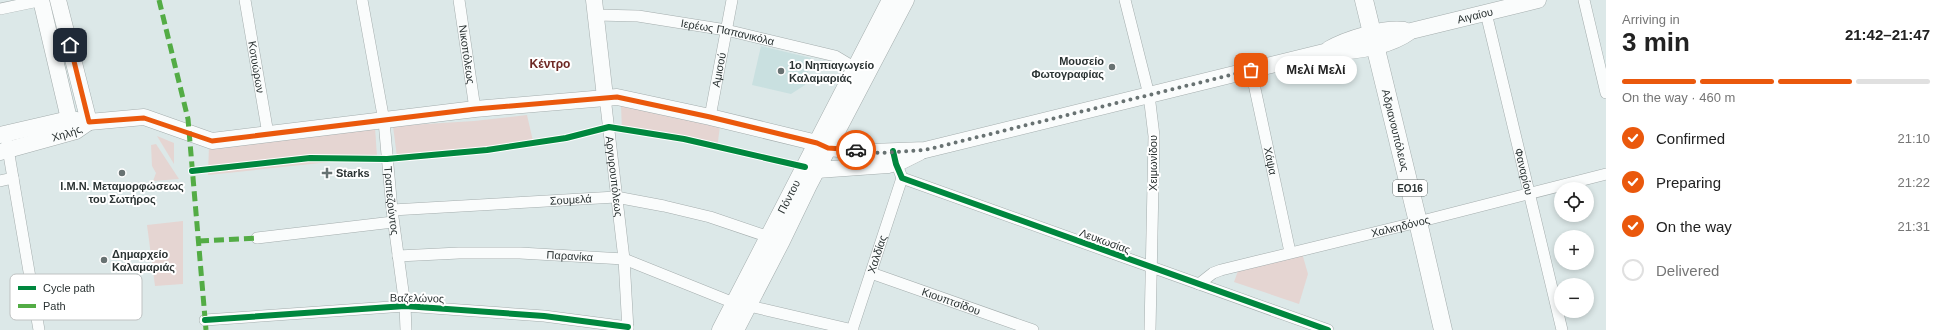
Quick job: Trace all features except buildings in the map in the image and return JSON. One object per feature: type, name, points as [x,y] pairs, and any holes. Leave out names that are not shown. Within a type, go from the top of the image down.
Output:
[{"type":"main road","points":[[42,0],[69,119]]},
{"type":"main road","points":[[58,0],[89,122]]},
{"type":"main road","name":"Πόντου","points":[[823,145],[855,68],[890,0]]},
{"type":"main road","name":"Πόντου","points":[[720,330],[741,304],[823,145],[906,0]]},
{"type":"main road","name":"Αδριανουπόλεως","points":[[1364,0],[1443,330]]},
{"type":"main road","name":"Αιγαίου","points":[[811,168],[894,158],[1324,52],[1347,40],[1373,40],[1399,29],[1412,31],[1538,0]]},
{"type":"main road","name":"Αργυρουπόλεως","points":[[595,7],[605,97]]},
{"type":"main road","name":"Αιγαίου","points":[[89,122],[144,118],[212,141],[475,109],[605,97],[630,99],[823,145],[871,152],[894,158]]},
{"type":"main road","name":"Χηλής","points":[[3,135],[69,119],[89,122]]},
{"type":"main road","name":"Χηλής","points":[[4,152],[76,131],[89,122]]},
{"type":"main road","name":"Πόντου","points":[[736,330],[741,304],[769,237],[811,168]]},
{"type":"street","points":[[0,8],[42,0]]},
{"type":"street","name":"Κοτυώρων","points":[[245,0],[268,134]]},
{"type":"street","name":"Τραπεζούντος","points":[[362,0],[384,121],[393,222],[405,306],[406,330]]},
{"type":"street","name":"Νικοπόλεως","points":[[459,0],[475,109]]},
{"type":"street","name":"Αμισού","points":[[710,117],[732,0]]},
{"type":"street","name":"Χειμωνίδου","points":[[1124,0],[1148,95],[1154,136],[1150,330]]},
{"type":"street","points":[[1584,0],[1606,93]]},
{"type":"street","name":"Ιερέως Παπανικόλα","points":[[595,7],[638,16],[726,30],[836,56],[855,68]]},
{"type":"street","name":"Φαναρίου","points":[[1486,13],[1562,330]]},
{"type":"street","name":"Χάψα","points":[[1251,70],[1290,252]]},
{"type":"street","name":"Αργυρουπόλεως","points":[[605,97],[611,137],[616,197],[624,259],[628,329]]},
{"type":"street","points":[[3,135],[4,152],[13,178],[29,274]]},
{"type":"street","points":[[894,158],[902,178]]},
{"type":"street","name":"Χαλκηδόνος","points":[[1199,284],[1213,273],[1221,270],[1606,174]]},
{"type":"street","points":[[0,181],[13,178]]},
{"type":"street","name":"Λευκωσίας","points":[[902,178],[1328,330]]},
{"type":"street","name":"Χαλδίας","points":[[852,330],[902,178]]},
{"type":"street","name":"Σουμελά","points":[[392,210],[616,197],[710,217],[769,237]]},
{"type":"street","points":[[257,238],[393,222]]},
{"type":"street","name":"Παρανίκα","points":[[398,256],[459,253],[512,253],[624,259],[741,304],[852,330]]},
{"type":"street","name":"Κιουπτσίδου","points":[[871,273],[1033,330]]},
{"type":"street","name":"Βαζελώνος","points":[[204,320],[405,306],[544,316],[628,329]]},
{"type":"street","points":[[37,320],[39,330]]},
{"type":"shaded area","name":"1ο Νηπιαγωγείο Καλαμαριάς","points":[[761,46],[811,58],[805,85],[791,94],[752,85]]},
{"type":"shaded area","points":[[621,105],[720,126],[717,149],[666,136],[622,132]]},
{"type":"shaded area","points":[[527,115],[533,141],[397,157],[393,126],[474,121]]},
{"type":"shaded area","points":[[375,127],[377,157],[208,175],[209,145]]},
{"type":"shaded area","points":[[157,136],[174,143],[174,164]]},
{"type":"shaded area","points":[[156,144],[179,179],[153,181],[156,173],[152,166],[151,145]]},
{"type":"shaded area","points":[[183,221],[183,284],[155,286],[147,225]]},
{"type":"shaded area","points":[[1302,253],[1308,274],[1299,304],[1234,282],[1239,268]]},
{"type":"marked path","points":[[159,0],[188,119],[206,330]]},
{"type":"marked path","points":[[199,241],[257,238]]},
{"type":"cycle path","points":[[192,171],[310,158],[387,159],[487,150],[566,138],[609,127],[684,139],[805,167]]},
{"type":"cycle path","points":[[893,151],[896,164],[902,178],[1328,330]]},
{"type":"cycle path","points":[[205,320],[405,306],[544,316],[628,327]]},
{"type":"way so far","points":[[856,150],[880,153],[925,150],[1251,70]]},
{"type":"place","name":"Μουσείο Φωτογραφίας","points":[[1112,67]]},
{"type":"place","name":"Μελί Μελί","points":[[1251,70]]},
{"type":"place","name":"1ο Νηπιαγωγείο Καλαμαριάς","points":[[781,71]]},
{"type":"place","name":"Ι.Μ.Ν. Μεταμορφώσεως του Σωτήρος","points":[[122,173]]},
{"type":"place","name":"Starks","points":[[327,173]]},
{"type":"place","name":"Δημαρχείο Καλαμαριάς","points":[[104,260]]},
{"type":"district","name":"Κέντρο","points":[[550,64]]},
{"type":"route","points":[[70,45],[89,122],[144,118],[201,139],[212,141],[475,109],[617,97],[710,117],[817,143],[828,148],[856,150]]}]
